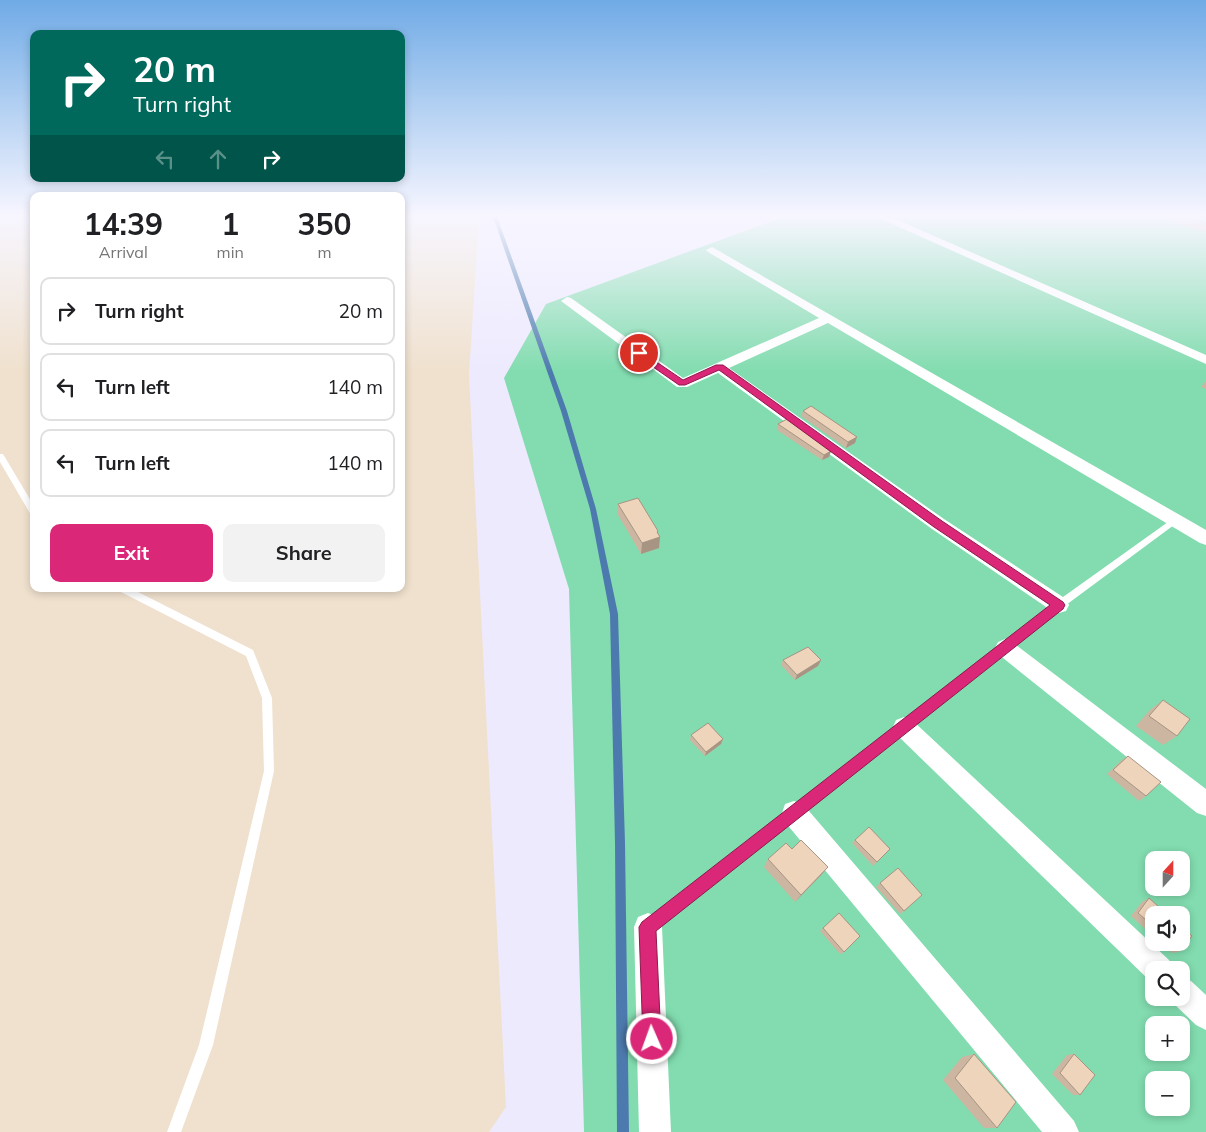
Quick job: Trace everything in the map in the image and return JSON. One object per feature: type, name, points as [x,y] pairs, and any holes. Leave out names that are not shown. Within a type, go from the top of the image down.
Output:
[{"type":"street","points":[[741,267],[1206,538]]},
{"type":"street","points":[[995,267],[1206,360]]},
{"type":"street","points":[[566,301],[682,384],[829,318]]},
{"type":"street","points":[[720,367],[938,524],[1059,605]]},
{"type":"street","points":[[1006,648],[1206,804]]},
{"type":"street","points":[[904,727],[1150,961]]},
{"type":"street","points":[[794,813],[1063,1132]]},
{"type":"street","points":[[648,927],[655,1132]]},
{"type":"street","points":[[1190,1000],[1206,1015]]},
{"type":"lane","points":[[0,456],[30,506]]},
{"type":"lane","points":[[648,927],[1059,605],[1175,520]]},
{"type":"lane","points":[[130,592],[250,653],[267,698],[269,771],[206,1044],[174,1132]]},
{"type":"shaded area","points":[[0,267],[30,267],[30,592],[405,592],[405,267],[476,267],[469,375],[506,1107],[489,1132],[0,1132]]},
{"type":"green space","points":[[647,267],[1206,267],[1206,1132],[584,1132],[569,589],[504,378],[546,304]]},
{"type":"building","points":[[811,406],[857,437],[848,442],[803,411]]},
{"type":"building","points":[[787,419],[831,451],[824,455],[778,424]]},
{"type":"building","points":[[638,498],[660,537],[642,543],[618,504]]},
{"type":"building","points":[[808,647],[821,660],[797,675],[783,660]]},
{"type":"building","points":[[1163,700],[1190,719],[1177,736],[1149,716]]},
{"type":"building","points":[[708,723],[723,739],[706,752],[691,735]]},
{"type":"building","points":[[1128,756],[1161,782],[1146,796],[1113,770]]},
{"type":"building","points":[[869,827],[890,849],[877,862],[855,840]]},
{"type":"building","points":[[801,840],[828,867],[801,895],[768,859],[786,843],[792,849]]},
{"type":"building","points":[[898,868],[922,895],[904,911],[880,883]]},
{"type":"building","points":[[1149,898],[1158,906],[1145,906],[1145,919],[1138,913]]},
{"type":"building","points":[[839,913],[860,936],[844,952],[823,928]]},
{"type":"building","points":[[974,1054],[1016,1102],[997,1128],[955,1078]]},
{"type":"building","points":[[1074,1054],[1095,1075],[1080,1095],[1060,1073]]},
{"type":"waterway","points":[[513,267],[564,411],[593,509],[614,614],[620,843],[623,1132]]},
{"type":"route","points":[[639,353],[682,384],[720,367],[938,524],[1059,605],[648,927],[652,1039]]}]
